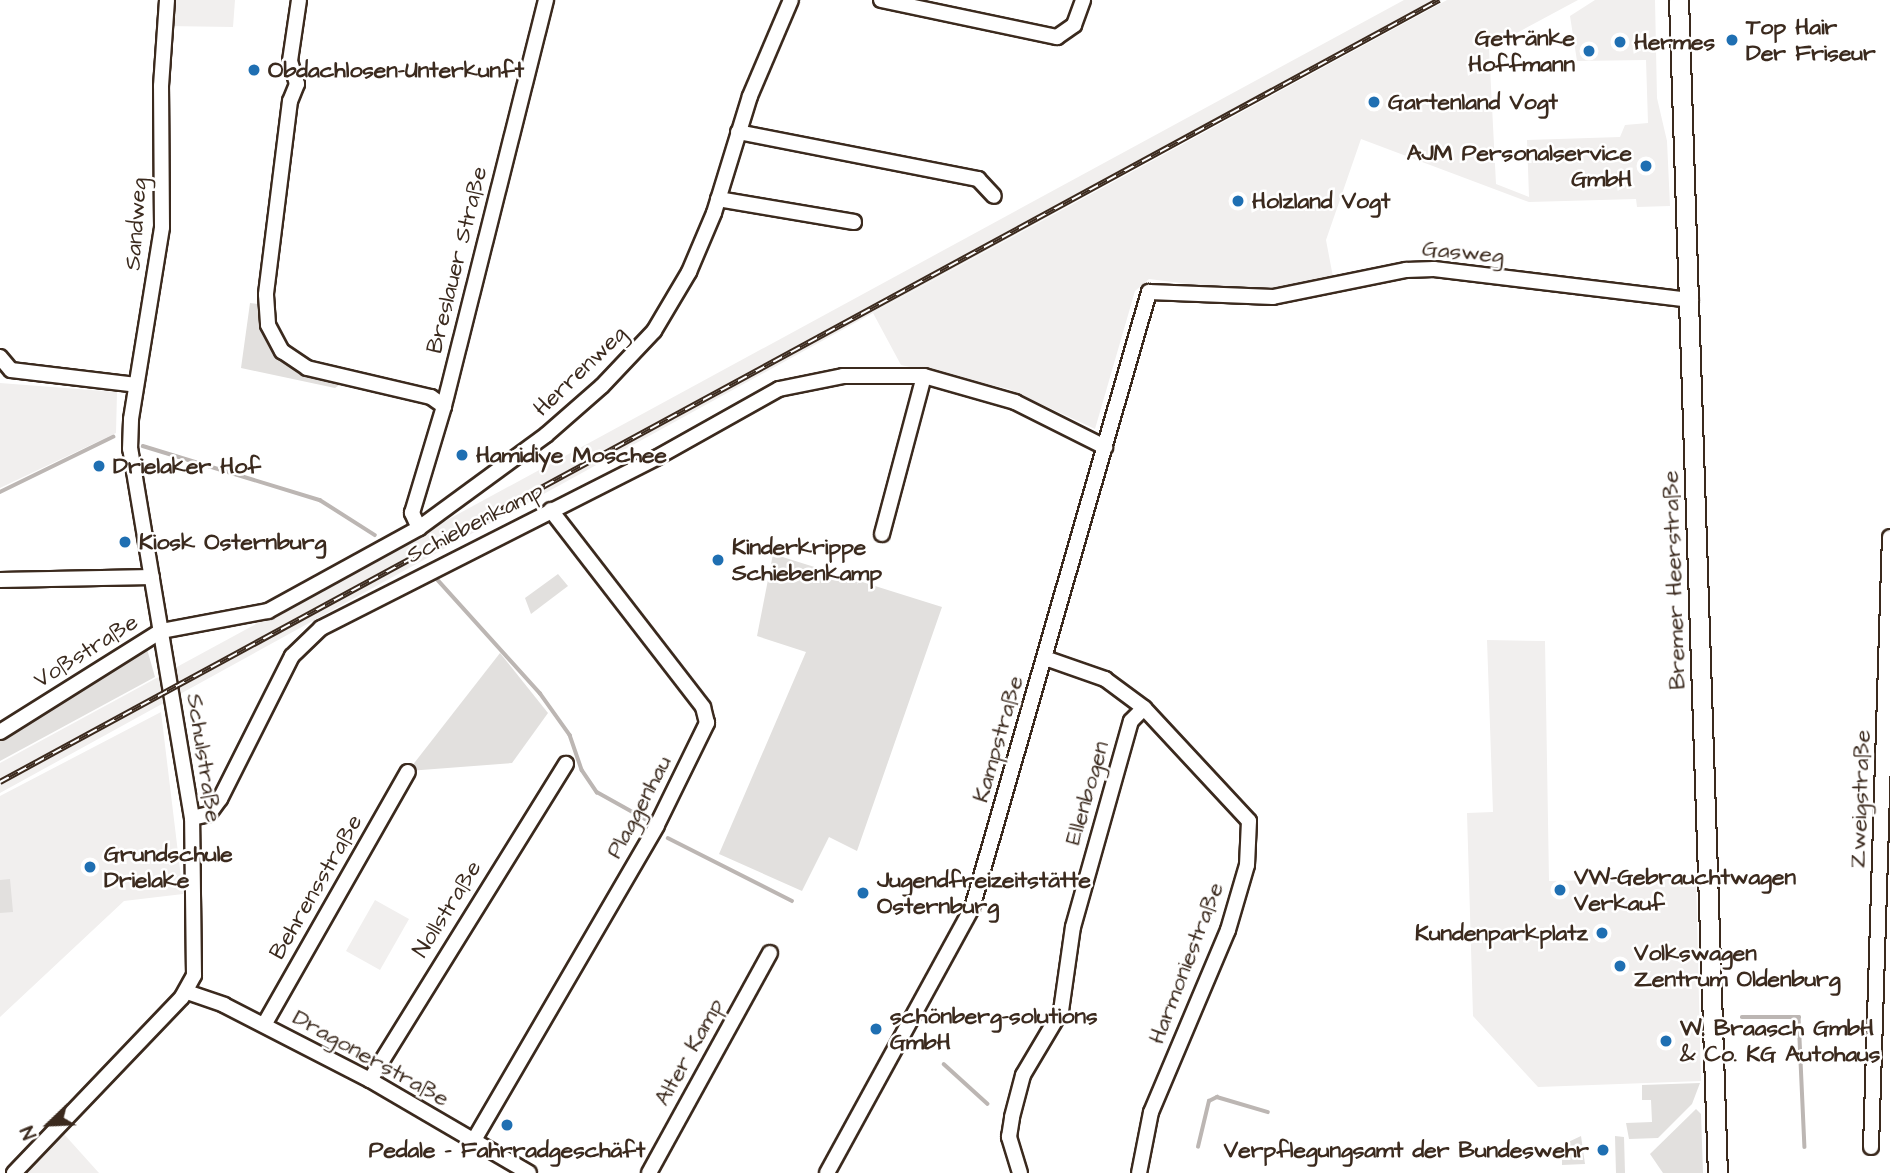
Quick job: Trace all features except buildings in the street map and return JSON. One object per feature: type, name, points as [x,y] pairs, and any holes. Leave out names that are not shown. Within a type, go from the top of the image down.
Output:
[{"type":"street","name":"Sandweg","points":[[130,449],[136,385],[162,227],[161,86],[167,0]]},
{"type":"street","points":[[299,0],[290,61],[297,83],[290,101],[265,295],[268,325],[282,351],[307,368],[431,397],[444,406]]},
{"type":"street","name":"Breslauer Straße","points":[[419,528],[412,513],[444,406],[546,0]]},
{"type":"street","name":"Herrenweg","points":[[161,631],[268,611],[419,528],[547,435],[646,341],[674,301],[718,198],[738,132],[791,0]]},
{"type":"street","points":[[881,0],[1057,37],[1074,25],[1083,0]]},
{"type":"street","name":"Bremer Heerstraße","points":[[1679,0],[1691,300],[1717,1166]]},
{"type":"street","points":[[738,132],[978,180],[993,196]]},
{"type":"street","points":[[718,198],[854,222]]},
{"type":"street","name":"Gasweg","points":[[1149,292],[1273,298],[1406,270],[1434,269],[1691,300]]},
{"type":"street","name":"Kampstraße","points":[[827,1173],[972,908],[1149,292]]},
{"type":"street","points":[[0,357],[11,370],[136,385]]},
{"type":"street","name":"Schiebenkamp","points":[[192,818],[209,814],[220,799],[292,656],[321,628],[779,390],[843,376],[924,376],[1015,402],[1105,447]]},
{"type":"street","points":[[882,534],[924,376]]},
{"type":"street","name":"Schulstraße","points":[[130,449],[192,818],[196,928],[194,975],[187,992]]},
{"type":"street","name":"Plaggenhau","points":[[474,1140],[657,825],[707,723],[703,707],[551,510]]},
{"type":"street","name":"Zweigstraße","points":[[1871,1147],[1883,1063],[1890,537]]},
{"type":"street","points":[[0,580],[152,576]]},
{"type":"street","name":"Voßstraße","points":[[0,732],[161,631]]},
{"type":"street","name":"Harmoniestraße","points":[[1045,658],[1105,679],[1144,709],[1249,821],[1247,865],[1228,930],[1152,1112],[1139,1173]]},
{"type":"street","name":"Ellenbogen","points":[[1020,1173],[1009,1138],[1023,1075],[1061,1011],[1076,914],[1131,721],[1144,709]]},
{"type":"street","name":"Nollstraße","points":[[370,1080],[566,764]]},
{"type":"street","name":"Behrensstraße","points":[[264,1025],[408,772]]},
{"type":"street","name":"Alter Kamp","points":[[649,1173],[770,953]]},
{"type":"street","points":[[14,1173],[187,992]]},
{"type":"street","name":"Dragonerstraße","points":[[187,992],[264,1025],[370,1080],[529,1173]]},
{"type":"shaded area","points":[[167,0],[235,0],[233,27],[165,26]]},
{"type":"shaded area","points":[[1404,0],[1442,0],[0,793],[0,763]]},
{"type":"shaded area","points":[[1447,0],[1578,0],[1489,48],[1496,184],[1529,197],[1527,140],[1620,137],[1625,125],[1648,123],[1646,60],[1577,61],[1570,16],[1595,0],[1655,0],[1657,98],[1667,141],[1670,206],[1637,207],[1636,199],[1529,202],[1361,139],[1326,240],[1333,277],[1252,292],[1149,279],[1135,291],[1095,429],[1009,389],[901,365],[873,313]]},
{"type":"shaded area","points":[[250,303],[265,305],[282,351],[349,378],[335,388],[241,368]]},
{"type":"shaded area","points":[[0,383],[117,392],[116,433],[0,488]]},
{"type":"shaded area","points":[[773,554],[942,607],[857,851],[829,837],[802,891],[719,854],[806,652],[757,636]]},
{"type":"shaded area","points":[[558,574],[568,586],[531,614],[525,598]]},
{"type":"shaded area","points":[[1487,640],[1545,641],[1549,881],[1696,878],[1701,1081],[1538,1087],[1473,1016],[1467,813],[1493,812]]},
{"type":"shaded area","points":[[147,649],[155,677],[0,761],[0,738]]},
{"type":"shaded area","points":[[500,653],[548,713],[512,763],[408,771]]},
{"type":"shaded area","name":"Grundschule Drielake","points":[[161,712],[183,894],[124,901],[0,1017],[0,796]]},
{"type":"shaded area","points":[[10,879],[13,912],[0,913],[0,880]]},
{"type":"shaded area","points":[[375,900],[409,919],[380,970],[346,951]]},
{"type":"shaded area","points":[[1700,1083],[1692,1104],[1658,1138],[1629,1139],[1626,1123],[1652,1122],[1651,1100],[1642,1100],[1642,1085]]},
{"type":"shaded area","points":[[1696,1109],[1701,1114],[1703,1173],[1663,1173],[1650,1154]]},
{"type":"shaded area","points":[[63,1133],[99,1173],[26,1173]]},
{"type":"shaded area","points":[[1581,1136],[1585,1164],[1562,1165],[1562,1145]]},
{"type":"shaded area","points":[[1615,1136],[1624,1137],[1625,1173],[1616,1173]]},
{"type":"waterway","points":[[0,492],[113,437]]},
{"type":"waterway","points":[[143,446],[320,500],[375,535]]},
{"type":"waterway","points":[[437,579],[540,693],[570,735],[582,770],[597,792],[647,820]]},
{"type":"waterway","points":[[668,838],[792,901]]},
{"type":"waterway","points":[[1742,1017],[1799,1017],[1805,1147]]},
{"type":"waterway","points":[[944,1064],[988,1104]]},
{"type":"waterway","points":[[1198,1147],[1209,1101],[1217,1097],[1268,1112]]},
{"type":"railway","points":[[0,782],[1439,0]]},
{"type":"place","name":"Top Hair Der Friseur","points":[[1732,40]]},
{"type":"place","name":"Hermes","points":[[1620,42]]},
{"type":"place","name":"Getränke Hoffmann","points":[[1589,51]]},
{"type":"place","name":"Obdachlosen-Unterkunft","points":[[254,70]]},
{"type":"place","name":"Gartenland Vogt","points":[[1374,102]]},
{"type":"place","name":"AJM Personalservice GmbH","points":[[1646,166]]},
{"type":"place","name":"Holzland Vogt","points":[[1238,201]]},
{"type":"place","name":"Hamidiye Moschee","points":[[462,455]]},
{"type":"place","name":"Drielaker Hof","points":[[99,466]]},
{"type":"place","name":"Kiosk Osternburg","points":[[125,542]]},
{"type":"place","name":"Kinderkrippe Schiebenkamp","points":[[718,560]]},
{"type":"place","name":"Grundschule Drielake","points":[[90,867]]},
{"type":"place","name":"VW-Gebrauchtwagen Verkauf","points":[[1560,890]]},
{"type":"place","name":"Jugendfreizeitstätte Osternburg","points":[[863,893]]},
{"type":"place","name":"Kundenparkplatz","points":[[1602,933]]},
{"type":"place","name":"Volkswagen Zentrum Oldenburg","points":[[1620,966]]},
{"type":"place","name":"schönberg-solutions GmbH","points":[[876,1029]]},
{"type":"place","name":"W. Braasch GmbH & Co. KG Autohaus","points":[[1666,1041]]},
{"type":"place","name":"Pedale – Fahrradgeschäft","points":[[507,1125]]},
{"type":"place","name":"Verpflegungsamt der Bundeswehr","points":[[1603,1150]]}]
